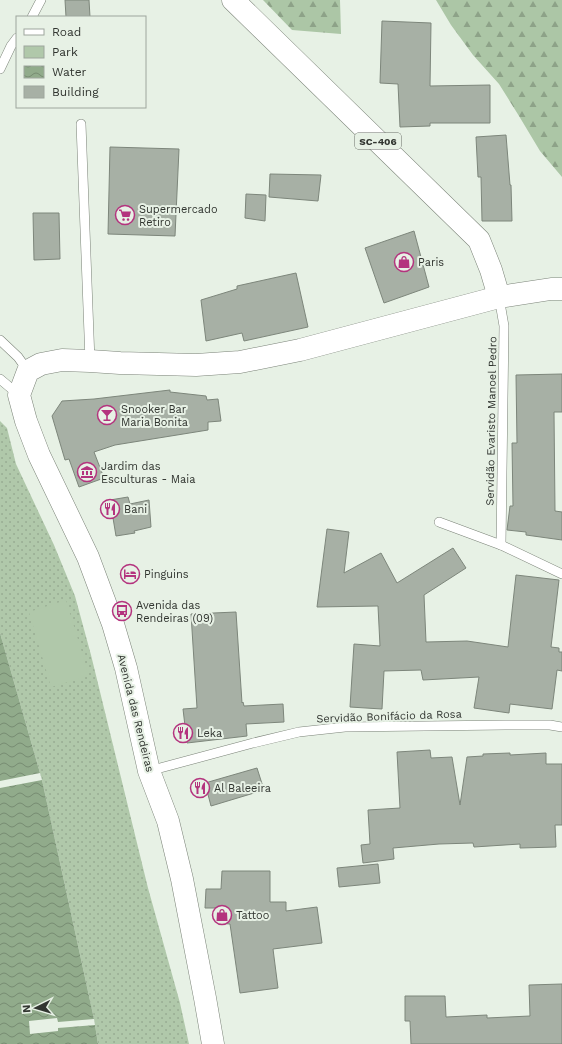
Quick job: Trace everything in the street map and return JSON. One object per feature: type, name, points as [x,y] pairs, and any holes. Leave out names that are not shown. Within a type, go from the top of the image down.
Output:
[{"type":"main road","name":"SC-406","points":[[232,0],[479,240],[491,270],[499,297]]},
{"type":"main road","points":[[19,395],[28,371],[41,364],[62,360],[196,365],[240,362],[300,350],[499,297],[551,289],[562,289]]},
{"type":"main road","name":"Avenida das Rendeiras","points":[[19,395],[26,421],[39,455],[88,557],[113,624],[126,668],[149,771],[168,821],[182,879],[206,998],[213,1044]]},
{"type":"lane","points":[[33,16],[41,0]]},
{"type":"lane","points":[[0,69],[11,46],[16,39]]},
{"type":"lane","points":[[81,124],[90,361]]},
{"type":"lane","name":"Servidão Evaristo Manoel Pedro","points":[[499,297],[504,326],[500,545]]},
{"type":"lane","points":[[0,340],[18,357],[28,371]]},
{"type":"lane","points":[[0,379],[19,395]]},
{"type":"lane","points":[[439,522],[500,545],[562,574]]},
{"type":"lane","name":"Servidão Bonifácio da Rosa","points":[[149,771],[253,742],[299,732],[345,727],[505,725],[550,725],[562,727]]},
{"type":"green space","points":[[263,0],[340,0],[341,34],[292,30]]},
{"type":"green space","points":[[436,0],[562,0],[562,177],[540,151],[499,84],[473,55],[451,25]]},
{"type":"green space","points":[[0,421],[7,428],[16,464],[54,545],[75,596],[91,655],[148,888],[180,1003],[189,1044],[98,1044],[94,1019],[42,780],[0,633]]},
{"type":"green space","points":[[66,600],[89,676],[51,687],[29,612]]},
{"type":"water","points":[[0,633],[42,780],[94,1019],[98,1044],[0,1044]]},
{"type":"pier","points":[[40,773],[42,780],[0,788],[0,781]]},
{"type":"pier","points":[[57,1018],[58,1022],[94,1019],[95,1025],[58,1028],[58,1031],[30,1034],[29,1021]]},
{"type":"building","points":[[65,0],[89,0],[90,16],[66,16]]},
{"type":"building","points":[[382,21],[431,23],[430,86],[490,85],[490,123],[430,123],[430,126],[400,127],[398,84],[380,83]]},
{"type":"building","points":[[506,135],[511,185],[512,221],[482,221],[481,177],[478,177],[476,137]]},
{"type":"building","points":[[110,147],[179,149],[175,236],[108,234]]},
{"type":"building","points":[[270,174],[321,175],[318,201],[269,197]]},
{"type":"building","points":[[246,194],[266,195],[265,221],[245,218]]},
{"type":"building","points":[[33,213],[59,213],[60,259],[34,260]]},
{"type":"building","points":[[414,231],[429,287],[384,303],[365,248]]},
{"type":"building","points":[[296,273],[308,327],[244,341],[242,333],[206,341],[201,300],[237,289],[237,286]]},
{"type":"building","points":[[562,374],[562,412],[554,412],[555,511],[562,512],[562,540],[526,535],[526,532],[507,530],[510,506],[513,506],[512,443],[517,443],[516,375]]},
{"type":"building","points":[[170,390],[170,392],[206,396],[207,400],[218,399],[221,421],[208,422],[208,430],[115,445],[94,452],[104,478],[79,487],[69,459],[65,460],[52,416],[62,401],[94,399]]},
{"type":"building","points":[[128,497],[130,504],[149,500],[151,527],[134,531],[135,533],[116,536],[110,500]]},
{"type":"building","points":[[327,529],[349,532],[344,573],[381,553],[397,583],[453,548],[466,568],[424,595],[426,642],[467,641],[508,647],[516,575],[559,580],[551,647],[559,648],[559,652],[562,652],[562,671],[557,670],[552,709],[510,704],[509,713],[474,708],[479,677],[423,680],[421,670],[384,671],[382,709],[350,707],[354,644],[380,646],[378,606],[317,607]]},
{"type":"building","points":[[236,612],[242,703],[243,702],[244,706],[283,704],[284,722],[246,724],[247,736],[187,743],[183,709],[197,708],[191,614]]},
{"type":"building","points":[[430,750],[431,758],[452,757],[460,805],[467,757],[483,756],[483,754],[510,753],[510,755],[546,753],[546,764],[562,764],[562,825],[555,825],[556,847],[520,848],[520,844],[474,847],[473,843],[439,844],[393,848],[394,859],[363,863],[361,845],[370,844],[368,810],[400,808],[397,752]]},
{"type":"building","points":[[257,768],[264,790],[211,806],[205,783]]},
{"type":"building","points":[[378,864],[380,883],[339,887],[337,868]]},
{"type":"building","points":[[222,871],[270,871],[270,902],[286,902],[286,911],[317,907],[322,943],[273,949],[278,988],[240,993],[230,924],[217,923],[217,908],[205,908],[206,889],[221,889]]},
{"type":"building","points":[[562,984],[562,1044],[411,1044],[410,1021],[405,1021],[405,996],[445,996],[446,1017],[487,1015],[487,1018],[530,1016],[529,985]]},
{"type":"place","name":"Supermercado Retiro","points":[[125,215]]},
{"type":"place","name":"Paris","points":[[404,262]]},
{"type":"place","name":"Snooker Bar Maria Bonita","points":[[107,415]]},
{"type":"place","name":"Jardim das Esculturas - Maia","points":[[87,472]]},
{"type":"place","name":"Bani","points":[[110,509]]},
{"type":"place","name":"Pinguins","points":[[130,574]]},
{"type":"place","name":"Avenida das Rendeiras (09)","points":[[122,611]]},
{"type":"place","name":"Leka","points":[[183,733]]},
{"type":"place","name":"Al Baleeira","points":[[200,788]]},
{"type":"place","name":"Tattoo","points":[[222,915]]}]
